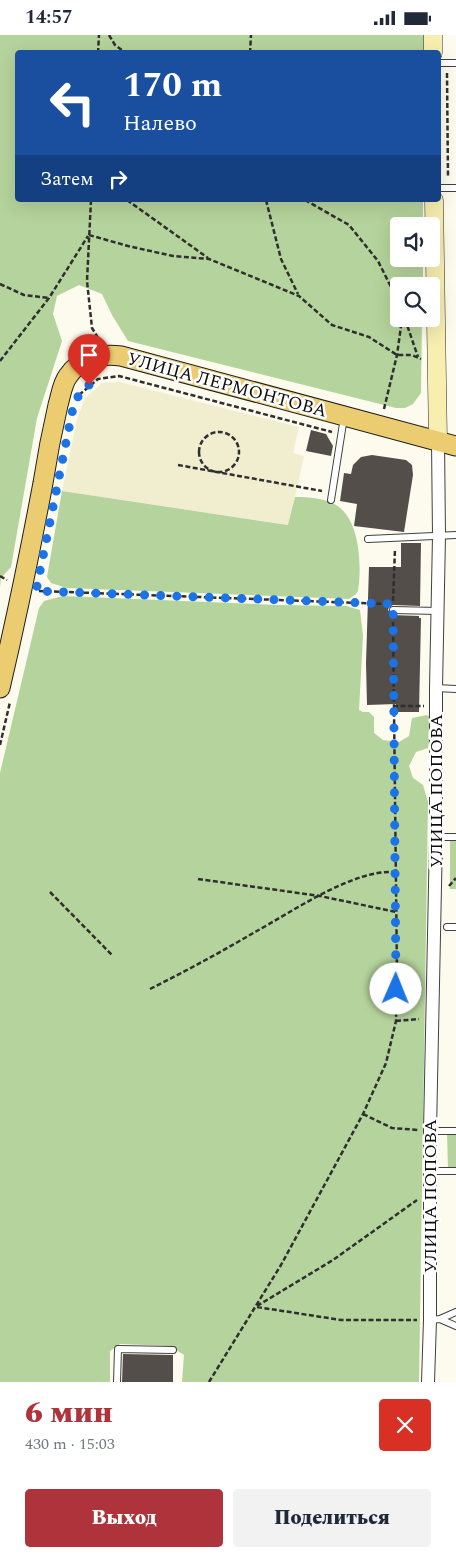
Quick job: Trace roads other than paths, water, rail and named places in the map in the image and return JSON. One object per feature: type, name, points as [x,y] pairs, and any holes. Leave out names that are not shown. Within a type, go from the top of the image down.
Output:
[{"type":"main road","name":"УЛИЦА ЛЕРМОНТОВА","points":[[6,692],[54,422],[67,377],[83,362],[96,356],[121,356],[447,443]]},
{"type":"street","points":[[433,35],[433,50]]},
{"type":"street","name":"УЛИЦА ПОПОВА","points":[[428,1382],[435,1319],[430,1191],[430,1131],[436,837],[439,536],[447,443],[437,371],[434,202]]},
{"type":"lane","points":[[441,63],[456,63]]},
{"type":"lane","points":[[441,188],[456,188]]},
{"type":"lane","points":[[332,497],[344,416]]},
{"type":"lane","points":[[368,539],[456,535]]},
{"type":"lane","points":[[393,610],[438,611]]},
{"type":"lane","points":[[436,688],[456,689]]},
{"type":"lane","points":[[436,837],[456,837]]},
{"type":"lane","points":[[447,927],[456,927]]},
{"type":"lane","points":[[430,1131],[456,1131]]},
{"type":"lane","points":[[430,1171],[456,1171]]},
{"type":"lane","points":[[435,1319],[456,1312]]},
{"type":"lane","points":[[435,1319],[456,1326]]},
{"type":"lane","points":[[117,1382],[118,1349],[173,1350]]}]
